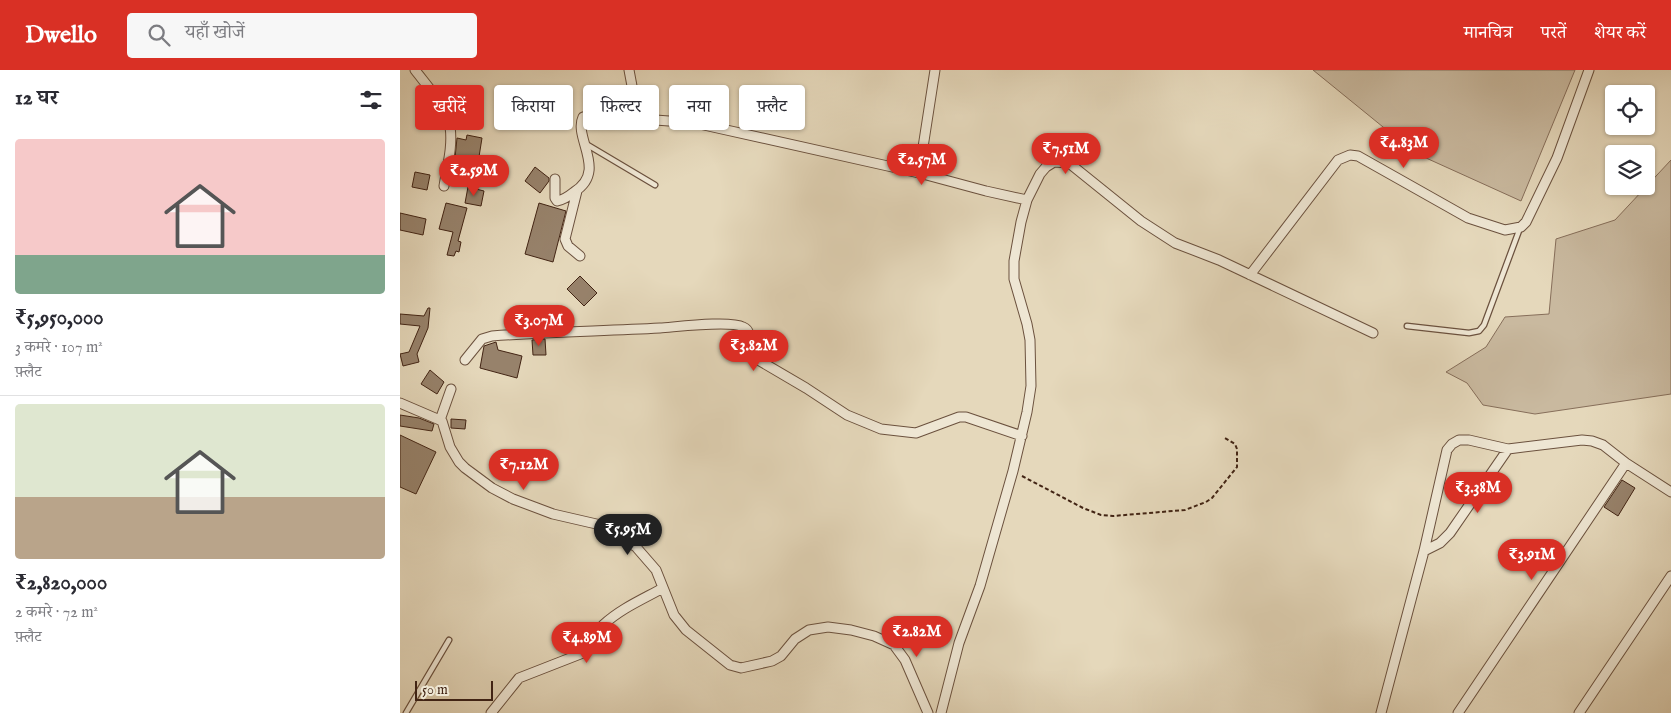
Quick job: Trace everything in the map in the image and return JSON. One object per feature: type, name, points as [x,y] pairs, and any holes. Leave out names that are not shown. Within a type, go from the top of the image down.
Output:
[{"type":"street","points":[[415,70],[443,109],[450,128],[449,158],[444,186]]},
{"type":"street","points":[[629,70],[632,85]]},
{"type":"street","points":[[919,173],[935,70]]},
{"type":"street","points":[[1250,275],[1331,168],[1338,160],[1350,155],[1358,156],[1468,218],[1505,230],[1521,227],[1526,222],[1557,158],[1589,70]]},
{"type":"street","points":[[555,179],[555,198],[557,201],[577,191],[583,184],[588,170],[588,154],[581,123],[583,117]]},
{"type":"street","points":[[659,120],[704,125],[919,173],[1027,200]]},
{"type":"street","points":[[941,713],[1022,436],[1030,386],[1031,362],[1027,324],[1014,279],[1014,262],[1027,200],[1040,174],[1046,167],[1054,162],[1069,163],[1160,234],[1175,243],[1250,275],[1373,333]]},
{"type":"street","points":[[577,191],[565,240],[568,246],[580,256]]},
{"type":"street","points":[[465,360],[482,339],[492,336],[704,324],[741,326],[748,331],[749,335],[748,354],[847,415],[862,422],[881,429],[916,433],[959,417],[966,417],[1022,436]]},
{"type":"street","points":[[440,420],[451,389]]},
{"type":"street","points":[[400,403],[440,420],[444,426],[452,453],[465,468],[479,479],[513,499],[553,514],[596,522],[612,529],[643,553],[656,570],[672,611],[686,630],[730,665],[738,668],[760,665],[777,659],[795,639],[814,629],[835,628],[851,630],[888,641],[900,652],[928,713]]},
{"type":"street","points":[[1381,713],[1424,552],[1447,450],[1452,444],[1459,440],[1469,440],[1508,449],[1582,440],[1592,441],[1603,445],[1626,463],[1671,492]]},
{"type":"street","points":[[1424,552],[1440,543],[1450,533],[1508,449]]},
{"type":"street","points":[[1458,713],[1626,463]]},
{"type":"street","points":[[1579,713],[1671,576]]},
{"type":"street","points":[[490,713],[519,678],[583,653],[591,646],[596,634],[603,625],[613,616],[663,588]]},
{"type":"lane","points":[[585,143],[655,185]]},
{"type":"lane","points":[[1407,326],[1470,334],[1479,331],[1484,325],[1521,227]]},
{"type":"lane","points":[[406,713],[449,640]]},
{"type":"path","points":[[1013,471],[1083,508],[1101,515],[1113,516],[1184,510],[1212,498],[1237,467],[1237,449],[1235,444],[1225,438]]},
{"type":"shaded area","points":[[1313,70],[1575,70],[1521,201],[1415,153]]},
{"type":"shaded area","points":[[1671,160],[1671,394],[1535,414],[1483,405],[1467,383],[1446,372],[1486,347],[1505,317],[1549,314],[1556,239],[1615,220],[1638,195],[1655,195],[1655,177]]},
{"type":"building","points":[[467,135],[482,138],[478,163],[455,158],[457,138],[466,140]]},
{"type":"building","points":[[535,167],[549,178],[549,181],[540,193],[525,181]]},
{"type":"building","points":[[415,172],[430,175],[427,190],[412,187]]},
{"type":"building","points":[[468,187],[484,191],[481,206],[465,203]]},
{"type":"building","points":[[446,203],[467,208],[458,241],[461,242],[459,252],[456,251],[454,256],[447,255],[453,232],[439,229]]},
{"type":"building","points":[[539,203],[566,211],[553,262],[525,254]]},
{"type":"building","points":[[400,213],[426,219],[423,235],[400,230]]},
{"type":"building","points":[[580,276],[597,293],[584,306],[567,289]]},
{"type":"building","points":[[428,308],[430,308],[428,328],[417,354],[419,362],[403,366],[400,354],[409,352],[420,326],[400,324],[400,314],[424,316]]},
{"type":"building","points":[[545,339],[546,355],[533,355],[532,340]]},
{"type":"building","points":[[496,342],[498,350],[522,356],[517,378],[480,368],[484,346]]},
{"type":"building","points":[[430,370],[444,382],[437,394],[421,384]]},
{"type":"building","points":[[400,415],[419,418],[434,424],[432,431],[400,426]]},
{"type":"building","points":[[451,419],[466,420],[465,429],[451,428]]},
{"type":"building","points":[[400,435],[436,452],[416,494],[400,487]]},
{"type":"building","points":[[1622,480],[1635,488],[1618,516],[1604,507]]}]
